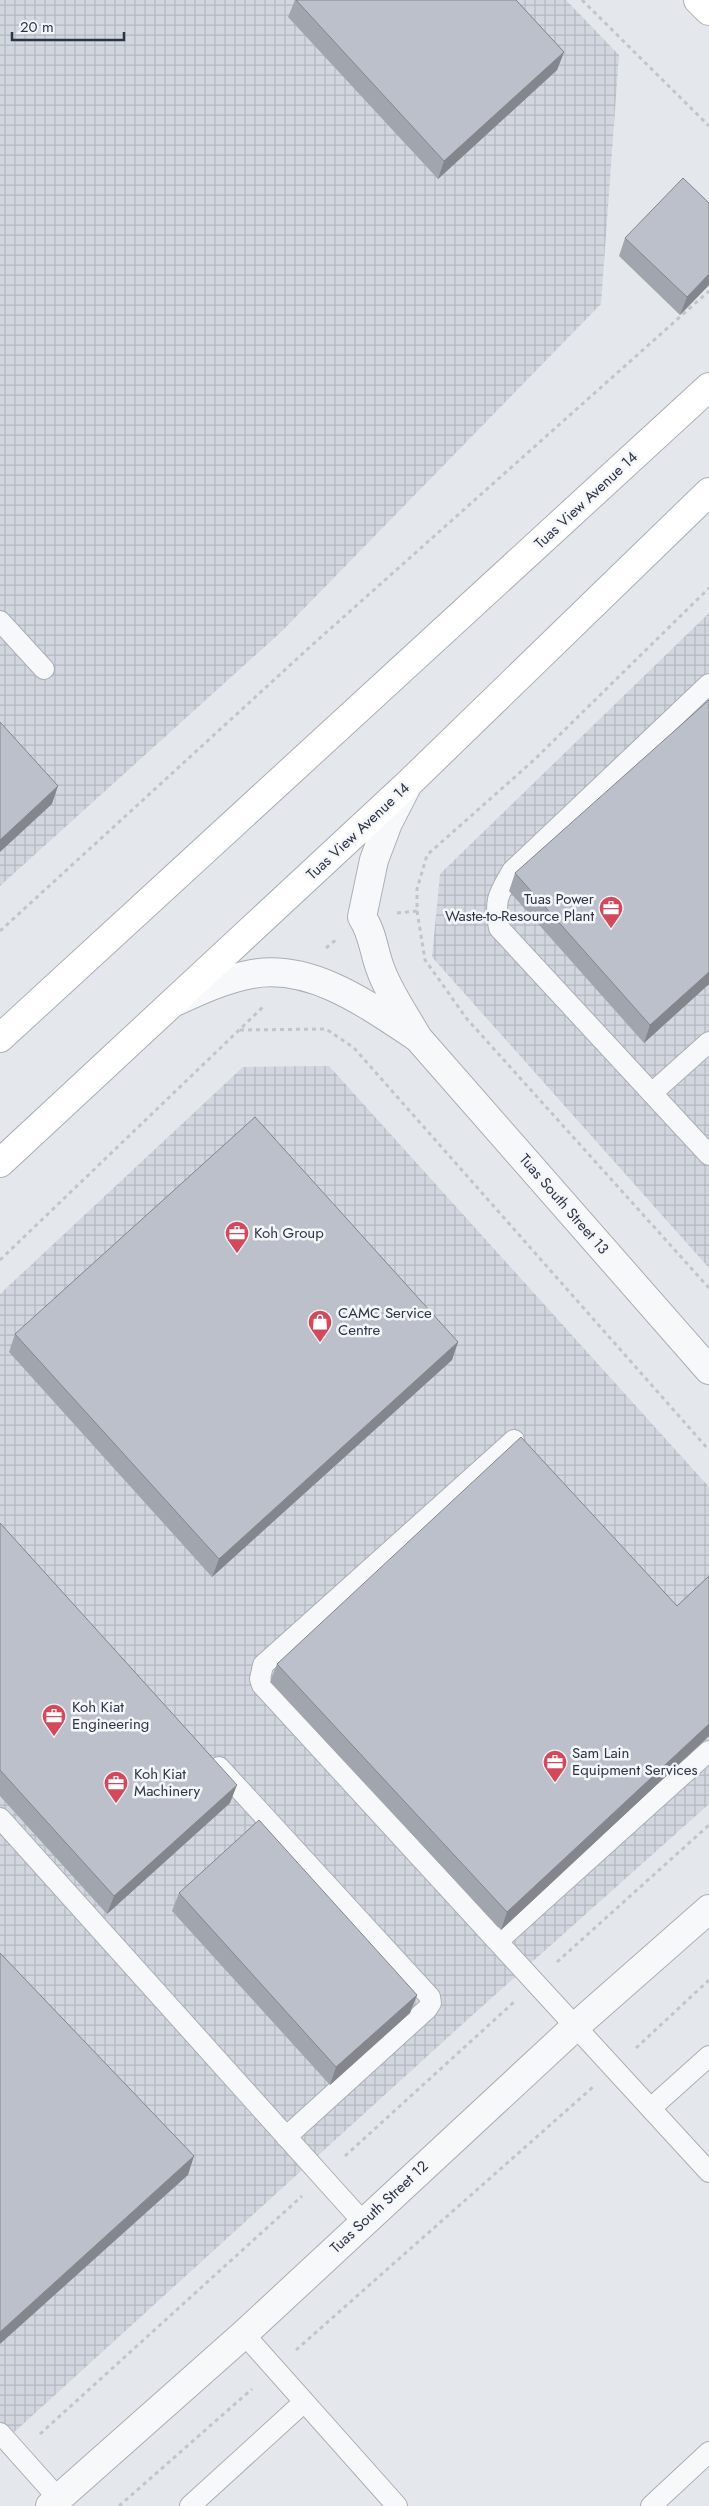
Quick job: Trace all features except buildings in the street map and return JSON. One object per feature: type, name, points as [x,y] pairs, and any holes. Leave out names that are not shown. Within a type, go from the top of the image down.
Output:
[{"type":"street","points":[[698,0],[709,12]]},
{"type":"street","name":"Tuas View Avenue 14","points":[[0,1038],[709,387]]},
{"type":"street","name":"Tuas View Avenue 14","points":[[0,1163],[177,1001],[409,782],[709,492]]},
{"type":"street","points":[[362,917],[374,860],[388,823],[409,782]]},
{"type":"street","name":"Tuas South Street 13","points":[[362,917],[372,932],[379,966],[418,1038],[709,1370]]},
{"type":"street","name":"Tuas South Street 13","points":[[177,1001],[221,981],[254,973],[296,975],[345,991],[418,1038]]},
{"type":"street","name":"Tuas South Street 12","points":[[54,2502],[244,2334],[576,2026],[709,1909]]},
{"type":"lane","points":[[0,621],[44,669]]},
{"type":"lane","points":[[709,684],[512,871],[500,891],[496,906],[499,928],[709,1155]]},
{"type":"lane","points":[[652,1093],[709,1042]]},
{"type":"lane","points":[[514,1440],[263,1665],[260,1679],[276,1700],[709,2172]]},
{"type":"lane","points":[[498,1941],[709,1751]]},
{"type":"lane","points":[[209,1757],[430,1997],[431,2003],[427,2009],[286,2137]]},
{"type":"lane","points":[[0,1818],[363,2222]]},
{"type":"lane","points":[[651,2108],[709,2056]]},
{"type":"lane","points":[[244,2334],[397,2506]]},
{"type":"lane","points":[[190,2506],[304,2402]]},
{"type":"lane","points":[[0,2433],[19,2453],[54,2502]]},
{"type":"lane","points":[[651,2506],[709,2452]]},
{"type":"path","points":[[582,0],[709,126]]},
{"type":"path","points":[[0,931],[311,646],[709,292]]},
{"type":"path","points":[[709,588],[534,760],[427,856],[417,889],[417,911],[425,960],[467,1019],[709,1288]]},
{"type":"path","points":[[0,1260],[296,975],[362,917],[417,911]]},
{"type":"path","points":[[240,1030],[326,1029],[354,1048],[709,1450]]},
{"type":"path","points":[[19,2453],[709,1825]]},
{"type":"path","points":[[119,2506],[614,2068],[709,1980]]},
{"type":"shaded area","points":[[0,0],[566,0],[619,55],[601,304],[281,632],[0,886]]},
{"type":"shaded area","points":[[709,613],[709,1268],[432,957],[440,874]]},
{"type":"shaded area","points":[[329,1066],[709,1487],[709,1804],[467,2020],[0,2445],[0,1294],[243,1067]]},
{"type":"place","name":"Tuas Power Waste-to-Resource Plant","points":[[611,929]]},
{"type":"place","name":"Koh Group","points":[[237,1254]]},
{"type":"place","name":"CAMC Service Centre","points":[[320,1343]]},
{"type":"place","name":"Koh Kiat Engineering","points":[[54,1737]]},
{"type":"place","name":"Sam Lain Equipment Services","points":[[555,1783]]},
{"type":"place","name":"Koh Kiat Machinery","points":[[116,1804]]}]
